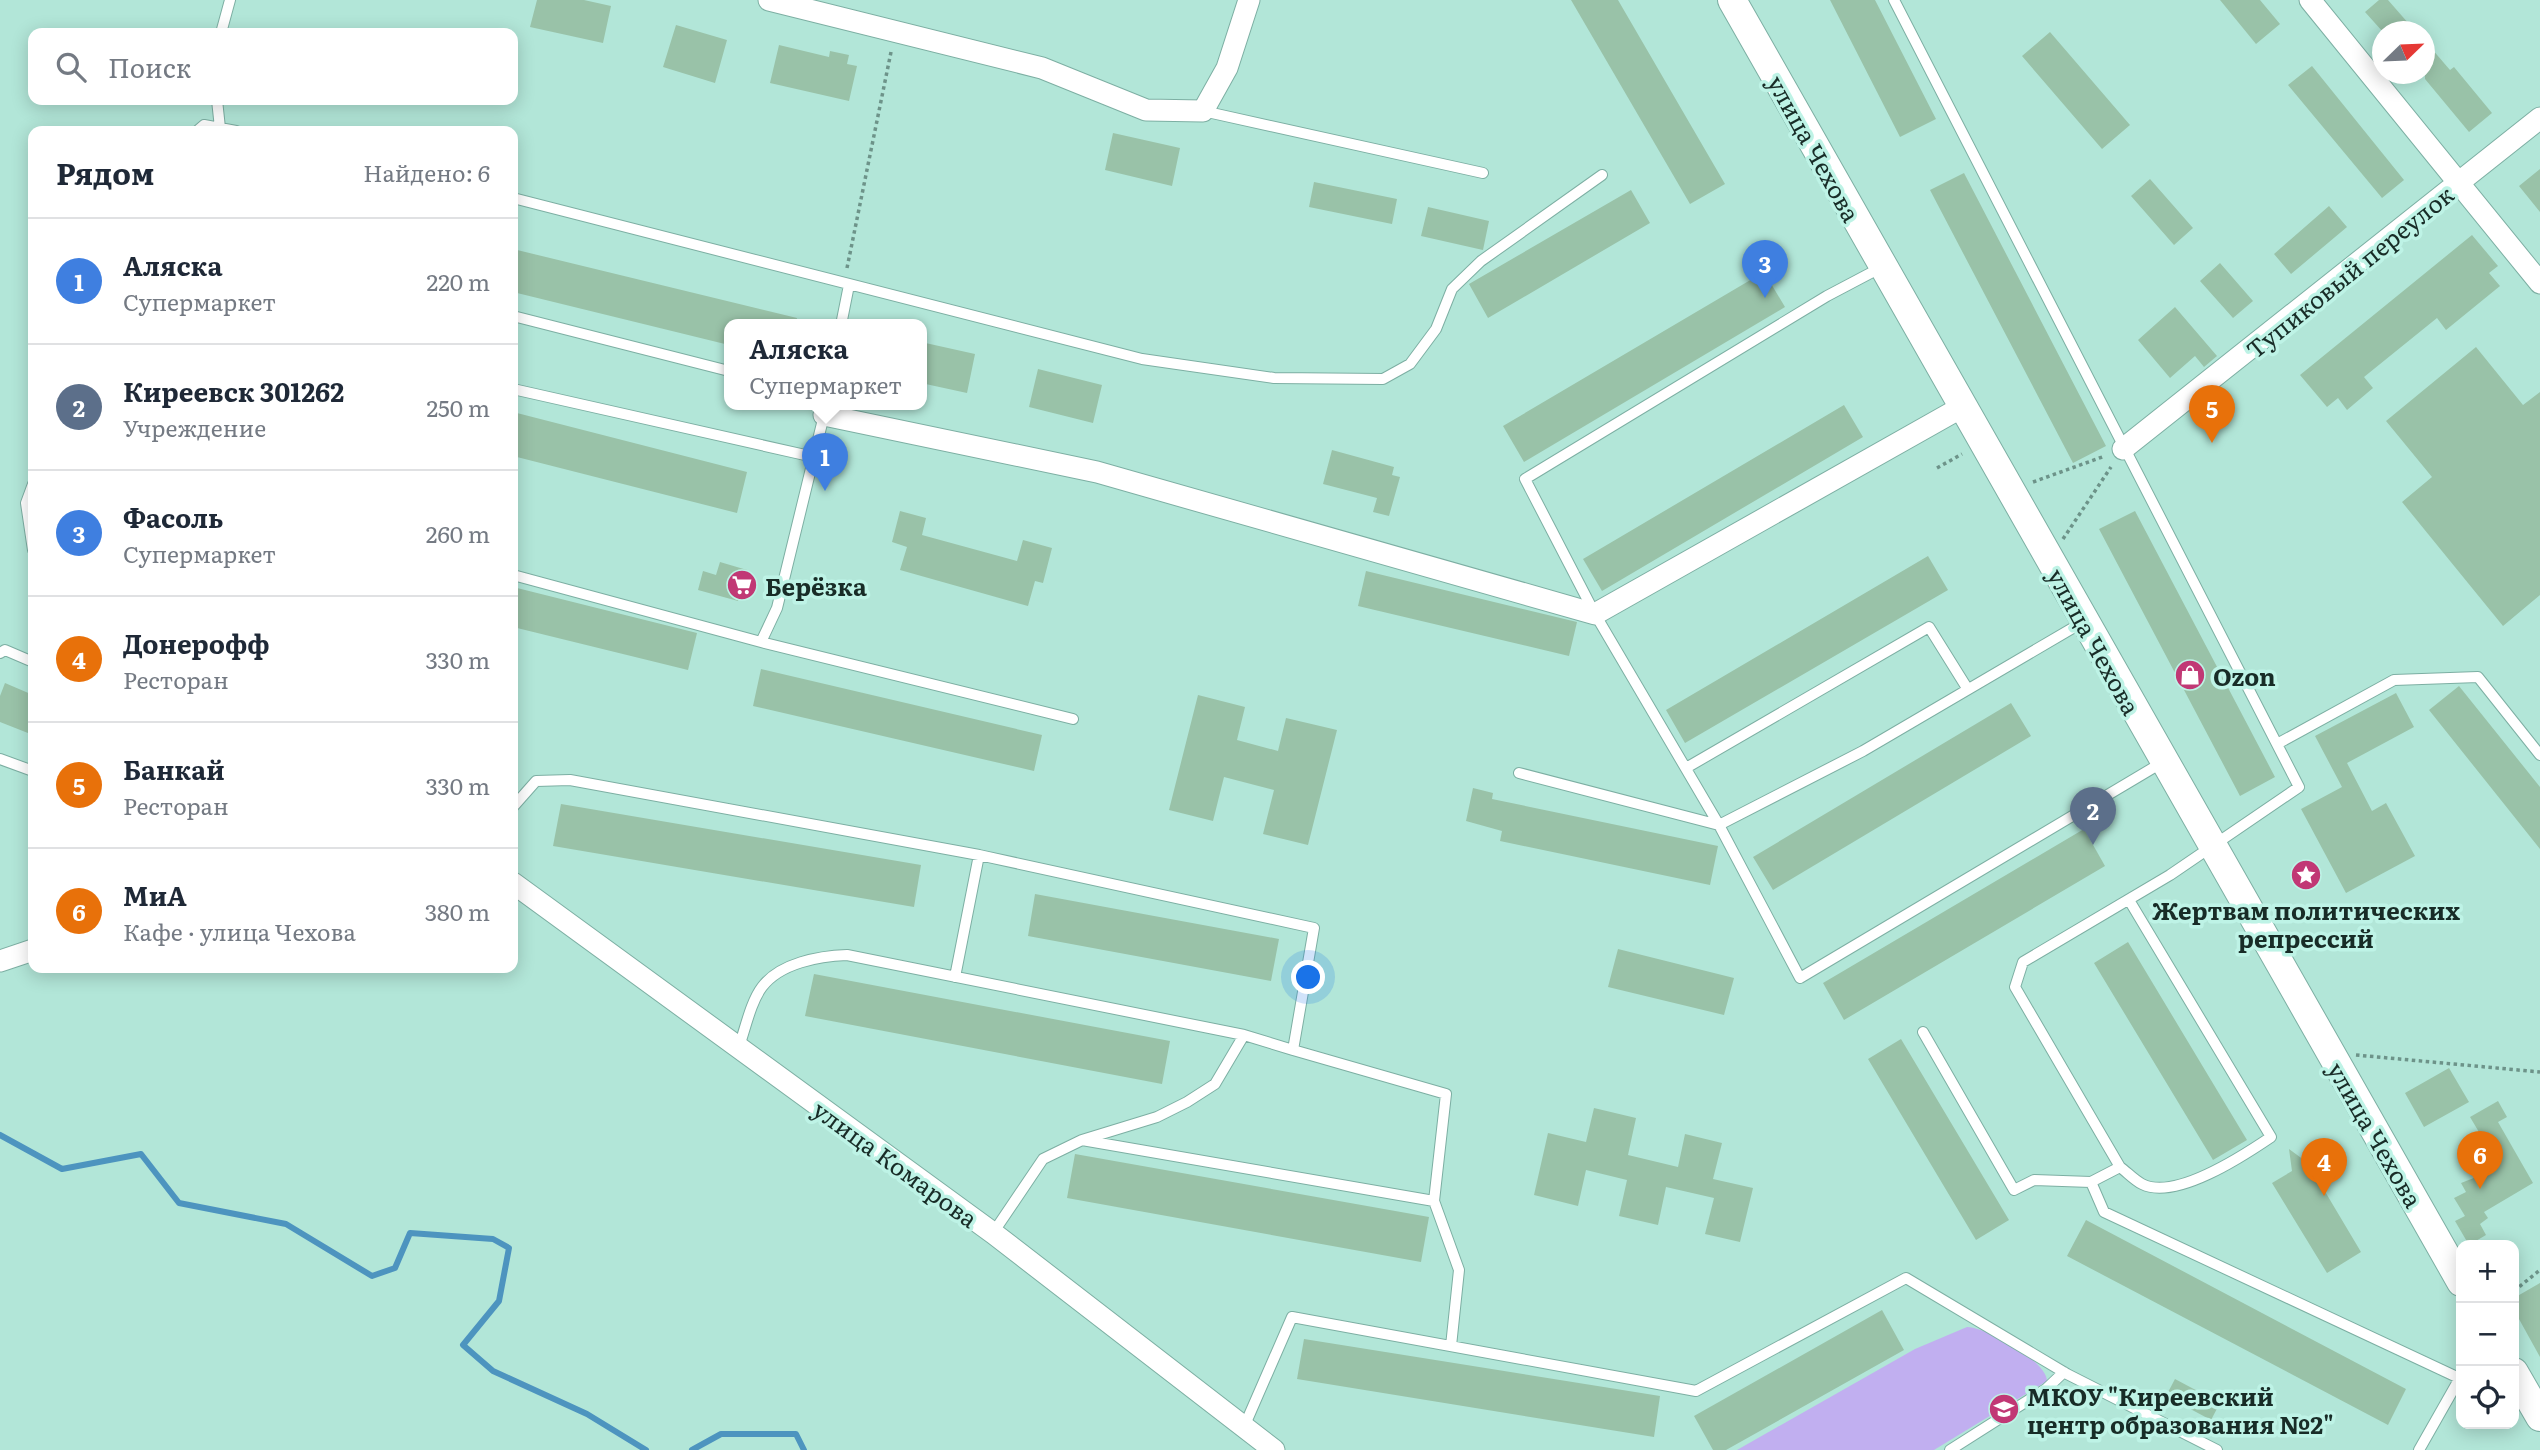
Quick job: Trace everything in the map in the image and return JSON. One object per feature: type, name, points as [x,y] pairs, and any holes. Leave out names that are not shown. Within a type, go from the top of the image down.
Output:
[{"type":"main road","name":"улица Чехова","points":[[1732,0],[2085,621],[2210,847],[2456,1273]]},
{"type":"main road","points":[[2519,1381],[2540,1417]]},
{"type":"street","points":[[769,0],[1042,68],[1146,110],[1203,111],[1227,68],[1250,0]]},
{"type":"street","points":[[2310,0],[2540,283]]},
{"type":"street","name":"Тупиковый переулок","points":[[2123,449],[2540,118]]},
{"type":"street","points":[[825,410],[1097,472],[1595,614],[1962,407]]},
{"type":"street","name":"улица Комарова","points":[[518,887],[993,1233],[1273,1450]]},
{"type":"street","points":[[0,961],[28,952]]},
{"type":"lane","points":[[222,28],[230,0]]},
{"type":"lane","points":[[1894,0],[2299,787],[2129,900],[2023,962],[2015,987],[2120,1167],[2143,1185],[2176,1187],[2243,1156],[2271,1137],[2129,900]]},
{"type":"lane","points":[[218,105],[220,126]]},
{"type":"lane","points":[[1203,111],[1483,173]]},
{"type":"lane","points":[[518,199],[1142,359],[1274,378],[1383,379],[1410,364],[1436,329],[1452,289],[1482,261],[1602,175]]},
{"type":"lane","points":[[1882,267],[1827,296],[1525,479],[1595,614],[1719,825],[1800,978],[2163,762]]},
{"type":"lane","points":[[842,319],[846,284]]},
{"type":"lane","points":[[518,317],[724,370]]},
{"type":"lane","points":[[518,390],[814,457]]},
{"type":"lane","points":[[761,642],[777,608],[825,410]]},
{"type":"lane","points":[[28,498],[28,516]]},
{"type":"lane","points":[[518,576],[761,642],[1073,719]]},
{"type":"lane","points":[[1518,773],[1719,825],[1863,751],[2085,621]]},
{"type":"lane","points":[[1686,768],[1929,627],[1967,688]]},
{"type":"lane","points":[[0,653],[5,650],[28,660]]},
{"type":"lane","points":[[2277,744],[2395,680],[2478,677],[2540,755]]},
{"type":"lane","points":[[0,759],[28,769]]},
{"type":"lane","points":[[518,801],[536,781],[570,780],[979,855],[1314,928],[1293,1050]]},
{"type":"lane","points":[[955,977],[979,855]]},
{"type":"lane","points":[[738,1049],[761,988],[784,970],[821,956],[847,955],[1244,1035],[1446,1094],[1434,1201],[1459,1270],[1451,1346]]},
{"type":"lane","points":[[1923,1032],[2014,1190],[2034,1180],[2091,1182],[2120,1167]]},
{"type":"lane","points":[[993,1233],[1043,1159],[1082,1140],[1157,1117],[1187,1102],[1215,1084],[1244,1035]]},
{"type":"lane","points":[[1082,1140],[1434,1201]]},
{"type":"lane","points":[[2091,1182],[2104,1212],[2456,1375]]},
{"type":"lane","points":[[1244,1427],[1292,1317],[1696,1391],[1906,1278],[2064,1372],[2217,1450]]},
{"type":"lane","points":[[1950,1450],[2046,1388],[2064,1372]]},
{"type":"lane","points":[[2419,1450],[2456,1384]]},
{"type":"path","points":[[846,284],[895,32]]},
{"type":"path","points":[[2028,484],[2123,449]]},
{"type":"path","points":[[2062,540],[2123,449]]},
{"type":"path","points":[[2354,1054],[2540,1072]]},
{"type":"path","points":[[2519,1287],[2540,1270]]},
{"type":"shaded area","points":[[1967,1327],[1987,1332],[2014,1346],[2037,1364],[2047,1381],[1934,1450],[1737,1450],[1915,1349]]},
{"type":"building","points":[[537,0],[584,0],[611,6],[603,43],[530,27]]},
{"type":"building","points":[[1571,0],[1618,0],[1725,184],[1690,204]]},
{"type":"building","points":[[1830,0],[1875,0],[1936,119],[1900,137]]},
{"type":"building","points":[[2220,0],[2260,0],[2280,24],[2256,44]]},
{"type":"building","points":[[2379,0],[2388,0],[2406,21],[2373,21],[2365,12]]},
{"type":"building","points":[[676,25],[727,40],[715,83],[663,67]]},
{"type":"building","points":[[2050,32],[2130,125],[2102,149],[2022,56]]},
{"type":"building","points":[[779,45],[829,57],[830,51],[849,55],[847,64],[857,66],[849,101],[770,83]]},
{"type":"building","points":[[2435,53],[2450,70],[2454,67],[2492,113],[2469,132],[2429,84],[2435,84]]},
{"type":"building","points":[[2312,66],[2404,180],[2382,198],[2288,85]]},
{"type":"building","points":[[1113,133],[1180,148],[1172,186],[1105,170]]},
{"type":"building","points":[[2540,169],[2540,212],[2519,186]]},
{"type":"building","points":[[1964,173],[2106,446],[2073,463],[1930,190]]},
{"type":"building","points":[[2150,179],[2193,228],[2174,245],[2131,196]]},
{"type":"building","points":[[1314,182],[1397,199],[1392,224],[1309,207]]},
{"type":"building","points":[[1631,190],[1650,223],[1488,318],[1469,284]]},
{"type":"building","points":[[2329,206],[2347,227],[2291,274],[2274,254]]},
{"type":"building","points":[[1428,207],[1489,221],[1483,250],[1421,236]]},
{"type":"building","points":[[2472,235],[2498,266],[2489,273],[2500,286],[2446,330],[2437,318],[2364,377],[2373,388],[2347,410],[2338,398],[2327,407],[2300,375]]},
{"type":"building","points":[[518,250],[797,318],[724,319],[724,344],[518,293]]},
{"type":"building","points":[[2220,263],[2253,301],[2233,318],[2200,281]]},
{"type":"building","points":[[1764,272],[1785,307],[1524,462],[1503,426]]},
{"type":"building","points":[[2175,307],[2217,356],[2204,367],[2195,356],[2170,378],[2138,340]]},
{"type":"building","points":[[927,343],[975,354],[967,393],[927,384]]},
{"type":"building","points":[[2476,347],[2523,405],[2540,392],[2540,595],[2503,626],[2402,502],[2432,477],[2386,421]]},
{"type":"building","points":[[1038,369],[1102,385],[1093,423],[1029,407]]},
{"type":"building","points":[[1844,405],[1863,437],[1602,591],[1583,559]]},
{"type":"building","points":[[518,413],[747,472],[737,513],[518,457]]},
{"type":"building","points":[[1332,450],[1394,467],[1392,475],[1400,477],[1389,516],[1373,512],[1377,498],[1323,484]]},
{"type":"building","points":[[900,511],[926,518],[922,535],[1017,561],[1023,540],[1052,548],[1043,583],[1035,581],[1028,606],[900,570],[907,547],[892,542]]},
{"type":"building","points":[[2135,511],[2275,777],[2240,796],[2099,529]]},
{"type":"building","points":[[1928,556],[1948,590],[1685,743],[1666,710]]},
{"type":"building","points":[[720,562],[747,570],[738,601],[698,590],[703,571],[716,575]]},
{"type":"building","points":[[1366,571],[1577,622],[1569,656],[1358,606]]},
{"type":"building","points":[[518,588],[697,633],[688,670],[518,628]]},
{"type":"building","points":[[761,669],[1042,735],[1034,771],[753,706]]},
{"type":"building","points":[[5,683],[28,693],[28,733],[0,722],[0,696]]},
{"type":"building","points":[[2459,686],[2540,787],[2540,849],[2429,710]]},
{"type":"building","points":[[2396,693],[2414,727],[2347,763],[2372,811],[2386,803],[2415,856],[2346,893],[2301,809],[2342,787],[2315,736]]},
{"type":"building","points":[[1198,695],[1245,707],[1237,740],[1278,751],[1286,718],[1337,730],[1308,845],[1263,834],[1274,790],[1224,777],[1213,821],[1169,810]]},
{"type":"building","points":[[2011,703],[2031,736],[1773,890],[1753,857]]},
{"type":"building","points":[[1473,788],[1493,793],[1492,799],[1718,846],[1710,885],[1500,841],[1502,831],[1466,821]]},
{"type":"building","points":[[561,804],[921,865],[914,907],[553,846]]},
{"type":"building","points":[[2084,829],[2105,866],[1844,1020],[1823,983]]},
{"type":"building","points":[[1035,894],[1279,939],[1271,981],[1028,936]]},
{"type":"building","points":[[2128,942],[2247,1140],[2213,1160],[2094,963]]},
{"type":"building","points":[[1618,949],[1734,978],[1724,1015],[1608,987]]},
{"type":"building","points":[[814,974],[1170,1041],[1162,1084],[805,1016]]},
{"type":"building","points":[[1901,1039],[2009,1220],[1976,1240],[1868,1059]]},
{"type":"building","points":[[2449,1068],[2469,1102],[2424,1127],[2405,1093]]},
{"type":"building","points":[[2498,1101],[2507,1117],[2498,1122],[2533,1183],[2484,1212],[2488,1218],[2480,1224],[2486,1235],[2478,1240],[2466,1240],[2455,1221],[2465,1216],[2454,1198],[2466,1192],[2461,1183],[2479,1176],[2474,1165],[2492,1154],[2470,1117]]},
{"type":"building","points":[[1594,1108],[1636,1118],[1628,1155],[1678,1167],[1685,1134],[1722,1143],[1713,1179],[1753,1188],[1740,1242],[1705,1234],[1714,1198],[1666,1187],[1658,1225],[1619,1216],[1627,1180],[1586,1170],[1578,1206],[1534,1195],[1548,1133],[1586,1142]]},
{"type":"building","points":[[2289,1149],[2308,1163],[2361,1252],[2327,1273],[2272,1183],[2292,1171]]},
{"type":"building","points":[[1075,1154],[1429,1217],[1421,1262],[1067,1198]]},
{"type":"building","points":[[2086,1220],[2406,1389],[2388,1425],[2067,1256]]},
{"type":"building","points":[[2540,1283],[2540,1357],[2519,1319],[2519,1295]]},
{"type":"building","points":[[1882,1310],[1904,1350],[1726,1450],[1713,1450],[1694,1416]]},
{"type":"building","points":[[1304,1339],[1660,1396],[1654,1437],[1297,1379]]},
{"type":"building","points":[[2175,1379],[2220,1403],[2211,1420],[2166,1396]]},
{"type":"waterway","points":[[0,1135],[62,1169],[141,1154],[179,1203],[286,1224],[372,1276],[395,1268],[410,1233],[493,1239],[509,1248],[499,1301],[463,1345],[493,1371],[587,1414],[646,1450]]},
{"type":"waterway","points":[[692,1450],[721,1434],[796,1434],[804,1450]]},
{"type":"place","name":"Фасоль","points":[[1765,298]]},
{"type":"place","name":"Банкай","points":[[2212,443]]},
{"type":"place","name":"Аляска","points":[[825,491]]},
{"type":"place","name":"Берёзка","points":[[742,585]]},
{"type":"place","name":"Ozon","points":[[2190,675]]},
{"type":"place","name":"Киреевск 301262","points":[[2093,845]]},
{"type":"place","name":"Жертвам политических репрессий","points":[[2306,875]]},
{"type":"place","name":"МиА","points":[[2480,1189]]},
{"type":"place","name":"Донерофф","points":[[2324,1196]]},
{"type":"place","name":"МКОУ \"Киреевский центр образования №2\"","points":[[2004,1409]]}]
